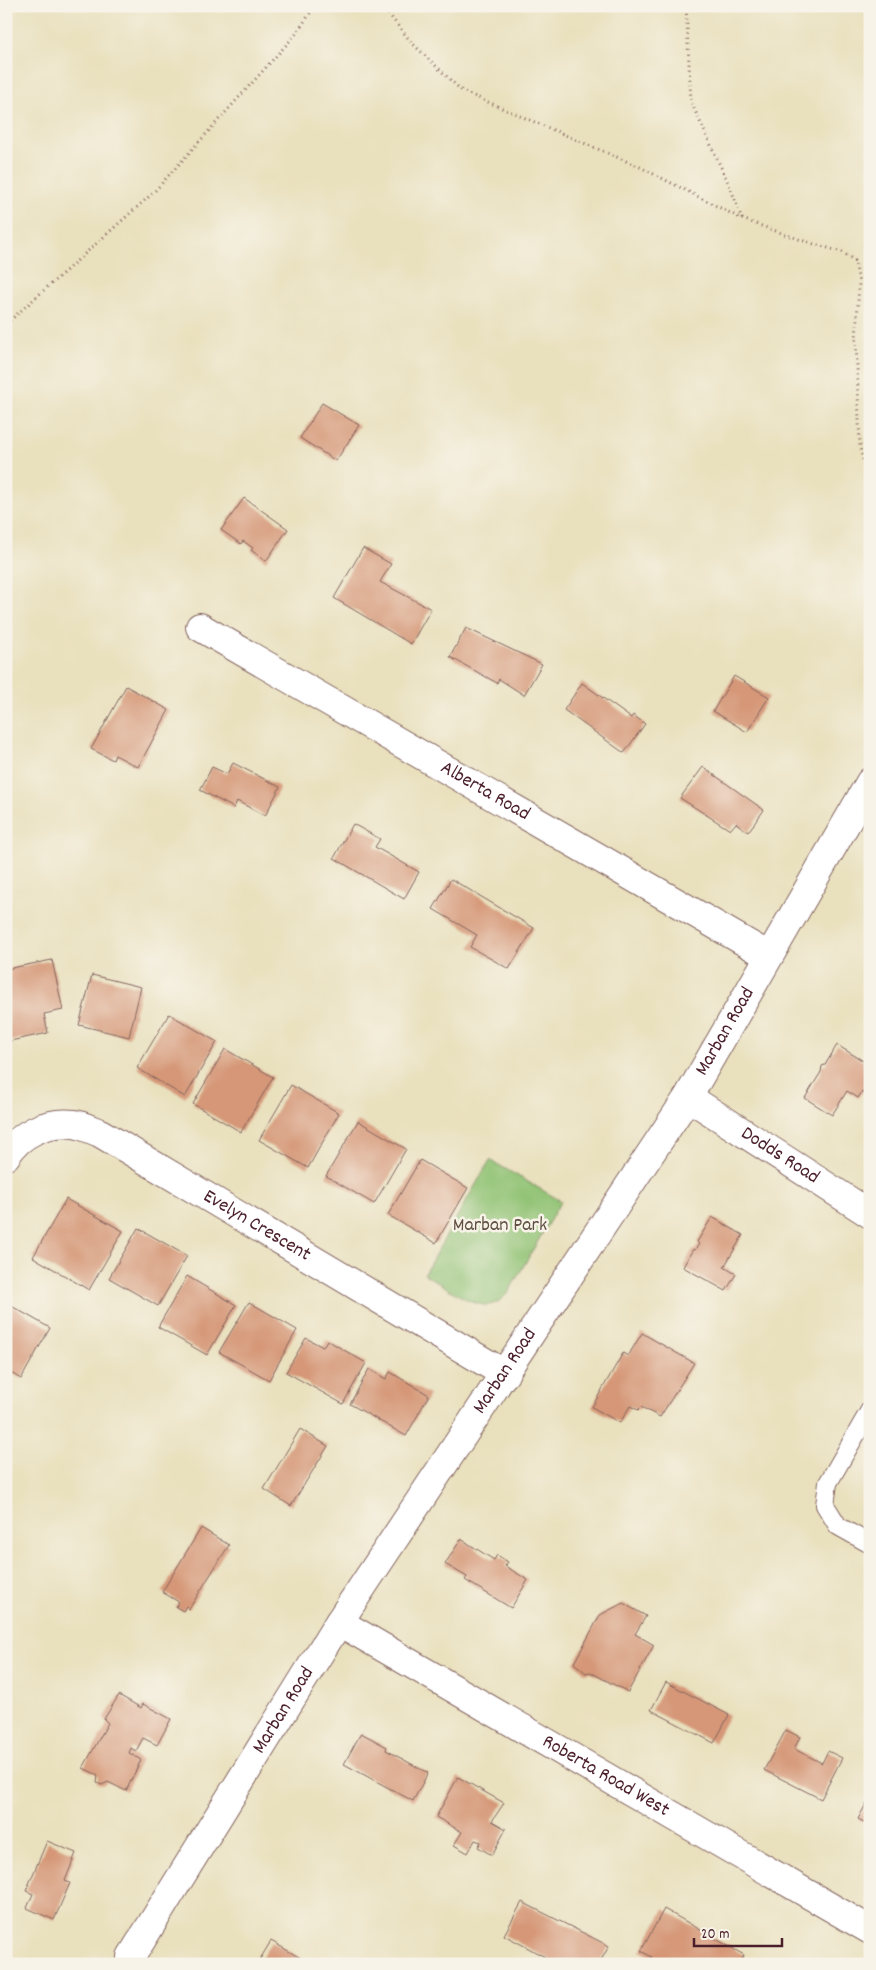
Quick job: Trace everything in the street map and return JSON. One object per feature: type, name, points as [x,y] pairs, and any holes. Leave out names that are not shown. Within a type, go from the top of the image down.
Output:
[{"type":"street","name":"Alberta Road","points":[[200,627],[769,956]]},
{"type":"street","name":"Marban Road","points":[[131,1957],[340,1622],[688,1098],[870,782]]},
{"type":"street","name":"Dodds Road","points":[[688,1098],[870,1214]]},
{"type":"street","name":"Evelyn Crescent","points":[[6,1156],[27,1133],[49,1126],[74,1124],[100,1133],[505,1374]]},
{"type":"street","name":"Roberta Road West","points":[[340,1622],[870,1930]]},
{"type":"lane","points":[[870,1410],[828,1483],[825,1505],[838,1526],[870,1544]]},
{"type":"path","points":[[6,324],[153,193],[296,34],[315,6]]},
{"type":"path","points":[[382,6],[412,43],[462,91],[640,168],[742,219],[842,252],[855,261],[859,283],[856,340],[860,447],[870,489]]},
{"type":"path","points":[[686,6],[691,102],[731,189],[742,219]]},
{"type":"green space","name":"Marban Park","points":[[490,1160],[561,1201],[508,1293],[497,1302],[481,1305],[424,1274]]},
{"type":"building","points":[[322,403],[359,425],[336,461],[300,438]]},
{"type":"building","points":[[244,498],[288,529],[266,561],[251,550],[253,548],[243,541],[241,544],[221,530]]},
{"type":"building","points":[[363,548],[391,564],[380,582],[431,609],[411,644],[334,598]]},
{"type":"building","points":[[466,628],[542,664],[524,695],[499,679],[497,683],[450,657]]},
{"type":"building","points":[[734,676],[769,697],[747,732],[713,711]]},
{"type":"building","points":[[582,683],[631,718],[633,715],[645,724],[624,753],[564,710]]},
{"type":"building","points":[[126,686],[169,710],[138,767],[115,755],[113,760],[91,749]]},
{"type":"building","points":[[233,763],[280,787],[265,816],[237,801],[234,808],[200,790],[212,767],[227,774]]},
{"type":"building","points":[[703,767],[764,810],[748,832],[736,823],[730,830],[680,798]]},
{"type":"building","points":[[353,824],[380,839],[375,847],[419,872],[404,899],[334,858]]},
{"type":"building","points":[[451,879],[534,928],[509,969],[470,947],[477,935],[433,909]]},
{"type":"building","points":[[52,960],[63,1010],[44,1014],[48,1033],[10,1041],[6,1023],[6,969]]},
{"type":"building","points":[[92,975],[141,987],[129,1037],[79,1025]]},
{"type":"building","points":[[169,1014],[217,1042],[185,1097],[137,1068]]},
{"type":"building","points":[[837,1045],[870,1065],[870,1097],[862,1092],[858,1098],[847,1091],[832,1115],[805,1098],[821,1072],[822,1066],[825,1065]]},
{"type":"building","points":[[225,1049],[273,1077],[241,1132],[193,1104]]},
{"type":"building","points":[[291,1085],[339,1113],[308,1168],[259,1140]]},
{"type":"building","points":[[358,1121],[406,1149],[374,1204],[326,1176]]},
{"type":"building","points":[[420,1160],[468,1188],[436,1243],[388,1215]]},
{"type":"building","points":[[66,1199],[123,1231],[89,1290],[33,1257]]},
{"type":"building","points":[[712,1217],[743,1235],[724,1267],[736,1274],[726,1291],[683,1267],[693,1249],[695,1250],[699,1244],[697,1242]]},
{"type":"building","points":[[138,1228],[187,1256],[158,1306],[109,1278]]},
{"type":"building","points":[[187,1276],[236,1305],[207,1355],[158,1327]]},
{"type":"building","points":[[249,1302],[297,1330],[269,1380],[219,1352]]},
{"type":"building","points":[[6,1303],[50,1328],[21,1379],[6,1370]]},
{"type":"building","points":[[642,1333],[694,1363],[660,1417],[641,1407],[638,1410],[630,1406],[620,1423],[592,1407],[623,1353],[628,1356]]},
{"type":"building","points":[[306,1338],[323,1347],[327,1340],[366,1363],[343,1404],[286,1372]]},
{"type":"building","points":[[369,1369],[386,1379],[390,1372],[429,1395],[406,1436],[350,1404]]},
{"type":"building","points":[[300,1429],[328,1446],[291,1506],[264,1489]]},
{"type":"building","points":[[201,1528],[229,1545],[189,1609],[186,1606],[183,1611],[176,1607],[179,1602],[162,1592]]},
{"type":"building","points":[[461,1539],[494,1560],[497,1555],[508,1562],[505,1566],[528,1580],[511,1608],[465,1580],[467,1577],[445,1564]]},
{"type":"building","points":[[623,1603],[646,1616],[635,1634],[654,1645],[628,1692],[590,1672],[586,1673],[574,1663],[600,1615]]},
{"type":"building","points":[[666,1682],[729,1715],[714,1743],[651,1710]]},
{"type":"building","points":[[119,1695],[141,1708],[143,1704],[171,1719],[157,1745],[143,1738],[136,1751],[131,1748],[129,1753],[141,1760],[126,1791],[108,1782],[102,1785],[97,1783],[98,1775],[83,1768],[108,1723],[104,1719]]},
{"type":"building","points":[[786,1730],[800,1737],[794,1749],[822,1763],[828,1751],[842,1758],[821,1799],[764,1770]]},
{"type":"building","points":[[361,1733],[387,1747],[386,1750],[428,1773],[413,1801],[344,1764]]},
{"type":"building","points":[[458,1777],[504,1803],[492,1821],[506,1829],[492,1855],[478,1847],[481,1842],[475,1840],[468,1853],[454,1845],[462,1832],[436,1817]]},
{"type":"building","points":[[870,1797],[870,1825],[858,1819]]},
{"type":"building","points":[[47,1841],[76,1853],[65,1881],[70,1883],[54,1920],[27,1908],[33,1894],[26,1891]]},
{"type":"building","points":[[522,1902],[609,1946],[599,1964],[558,1964],[504,1935]]},
{"type":"building","points":[[664,1909],[744,1955],[740,1964],[654,1964],[650,1961],[652,1957],[641,1951]]},
{"type":"building","points":[[271,1941],[304,1960],[301,1964],[257,1964]]}]
